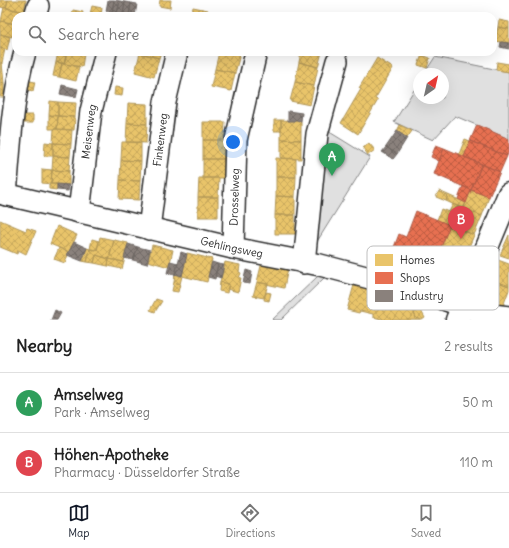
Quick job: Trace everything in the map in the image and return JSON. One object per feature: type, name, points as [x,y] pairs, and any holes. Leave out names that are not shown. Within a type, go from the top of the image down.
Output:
[{"type":"main road","points":[[488,246],[509,194]]},
{"type":"street","points":[[3,194],[18,76],[24,56]]},
{"type":"street","name":"Meisenweg","points":[[79,212],[91,111],[105,56]]},
{"type":"street","name":"Finkenweg","points":[[149,229],[165,102],[176,56]]},
{"type":"street","name":"Drosselweg","points":[[233,248],[236,140],[255,56]]},
{"type":"street","points":[[304,263],[317,134],[337,61]]},
{"type":"street","name":"Gehlingsweg","points":[[3,194],[233,248],[320,265],[367,277]]},
{"type":"street","name":"Gehlingsweg","points":[[460,313],[509,317]]},
{"type":"shaded area","points":[[435,57],[509,72],[509,139],[455,116],[433,140],[394,122],[413,92],[413,104],[449,104],[449,68],[428,68]]},
{"type":"shaded area","points":[[323,128],[370,157],[313,248]]},
{"type":"shaded area","points":[[318,276],[325,277],[281,320],[272,320]]},
{"type":"building: Homes","points":[[0,0],[8,0],[6,8],[0,7]]},
{"type":"building: Homes","points":[[8,0],[26,0],[24,12],[6,8]]},
{"type":"building: Homes","points":[[160,0],[171,0],[170,8],[159,6]]},
{"type":"building: Homes","points":[[92,6],[102,8],[102,12],[90,12]]},
{"type":"building: Homes","points":[[4,7],[21,11],[12,12],[12,23],[1,21]]},
{"type":"building: Homes","points":[[193,7],[208,10],[208,12],[192,12]]},
{"type":"building: Homes","points":[[73,10],[83,12],[73,12]]},
{"type":"building: Homes","points":[[499,20],[509,22],[509,29],[498,27]]},
{"type":"building: Homes","points":[[0,21],[12,23],[12,37],[0,34]]},
{"type":"building: Homes","points":[[498,27],[509,29],[509,43],[497,41]]},
{"type":"building: Homes","points":[[0,34],[10,37],[7,50],[0,48]]},
{"type":"building: Homes","points":[[0,48],[5,49],[2,63],[0,63]]},
{"type":"building: Homes","points":[[57,56],[66,56],[64,64],[56,62]]},
{"type":"building: Homes","points":[[66,56],[84,56],[82,67],[64,64]]},
{"type":"building: Homes","points":[[139,56],[151,56],[159,58],[154,77],[135,72]]},
{"type":"building: Homes","points":[[218,56],[239,56],[235,73],[215,69]]},
{"type":"building: Homes","points":[[300,56],[321,56],[318,67],[299,62]]},
{"type":"building: Homes","points":[[422,56],[430,58],[427,68],[418,65]]},
{"type":"building: Homes","points":[[377,58],[393,68],[375,99],[378,100],[358,134],[341,123],[361,89],[359,88]]},
{"type":"building: Homes","points":[[56,62],[62,63],[59,77],[53,76]]},
{"type":"building: Homes","points":[[299,62],[318,67],[314,86],[295,82]]},
{"type":"building: Homes","points":[[497,62],[509,64],[509,72],[496,70]]},
{"type":"building: Homes","points":[[0,63],[2,63],[4,83],[0,83]]},
{"type":"building: Homes","points":[[62,63],[79,67],[76,81],[59,77]]},
{"type":"building: Homes","points":[[215,69],[235,73],[231,91],[211,87]]},
{"type":"building: Homes","points":[[26,80],[35,82],[33,91],[24,89]]},
{"type":"building: Homes","points":[[295,82],[314,86],[310,105],[290,101]]},
{"type":"building: Homes","points":[[0,83],[4,83],[4,97],[0,97]]},
{"type":"building: Homes","points":[[115,87],[123,88],[122,96],[114,95]]},
{"type":"building: Homes","points":[[50,101],[58,102],[58,116],[49,115]]},
{"type":"building: Homes","points":[[58,102],[76,103],[75,117],[58,116]]},
{"type":"building: Homes","points":[[128,103],[147,104],[147,124],[127,123]]},
{"type":"building: Homes","points":[[24,115],[33,115],[33,123],[24,123]]},
{"type":"building: Homes","points":[[49,115],[58,116],[57,129],[49,129]]},
{"type":"building: Homes","points":[[58,116],[75,117],[74,130],[57,129]]},
{"type":"building: Homes","points":[[274,120],[281,120],[281,131],[274,131]]},
{"type":"building: Homes","points":[[281,120],[301,121],[301,140],[281,139]]},
{"type":"building: Homes","points":[[203,122],[225,122],[224,140],[203,140]]},
{"type":"building: Homes","points":[[127,123],[147,124],[146,143],[126,142]]},
{"type":"building: Homes","points":[[400,125],[412,131],[407,138],[397,131]]},
{"type":"building: Homes","points":[[54,129],[72,130],[71,144],[53,143]]},
{"type":"building: Homes","points":[[281,139],[301,140],[301,159],[281,158]]},
{"type":"building: Homes","points":[[465,139],[470,141],[464,157],[459,154]]},
{"type":"building: Homes","points":[[203,140],[224,140],[224,159],[203,159]]},
{"type":"building: Homes","points":[[45,142],[53,143],[53,156],[44,156]]},
{"type":"building: Homes","points":[[122,142],[141,142],[141,161],[121,160]]},
{"type":"building: Homes","points":[[53,143],[71,144],[70,157],[53,156]]},
{"type":"building: Homes","points":[[369,143],[375,150],[368,155],[363,148]]},
{"type":"building: Homes","points":[[53,156],[70,157],[69,171],[52,170]]},
{"type":"building: Homes","points":[[276,158],[296,159],[296,177],[276,177]]},
{"type":"building: Homes","points":[[203,159],[224,159],[224,178],[203,178]]},
{"type":"building: Homes","points":[[121,160],[141,161],[140,181],[120,180]]},
{"type":"building: Homes","points":[[42,169],[52,170],[51,184],[42,183]]},
{"type":"building: Homes","points":[[52,170],[69,171],[69,185],[51,184]]},
{"type":"building: Homes","points":[[276,177],[296,177],[295,197],[276,196]]},
{"type":"building: Homes","points":[[199,178],[219,178],[218,197],[198,197]]},
{"type":"building: Homes","points":[[120,180],[140,181],[139,200],[119,199]]},
{"type":"building: Homes","points":[[49,184],[57,184],[57,190],[49,189]]},
{"type":"building: Homes","points":[[471,190],[489,197],[482,216],[463,209]]},
{"type":"building: Homes","points":[[439,191],[448,195],[446,201],[436,197]]},
{"type":"building: Homes","points":[[448,195],[466,203],[463,209],[446,201]]},
{"type":"building: Homes","points":[[276,196],[295,197],[295,215],[275,215]]},
{"type":"building: Homes","points":[[198,197],[218,197],[218,217],[198,217]]},
{"type":"building: Homes","points":[[453,204],[458,206],[454,214],[449,212]]},
{"type":"building: Homes","points":[[458,206],[482,216],[474,235],[437,220],[441,209],[454,214]]},
{"type":"building: Homes","points":[[275,215],[295,215],[295,234],[275,234]]},
{"type":"building: Homes","points":[[0,220],[26,231],[27,228],[36,231],[26,254],[18,250],[17,254],[0,247]]},
{"type":"building: Homes","points":[[450,225],[474,235],[469,246],[441,246]]},
{"type":"building: Homes","points":[[57,226],[77,235],[69,252],[50,244]]},
{"type":"building: Homes","points":[[509,235],[509,258],[500,255]]},
{"type":"building: Homes","points":[[100,237],[114,240],[109,259],[96,255],[94,263],[87,262],[90,249],[97,250]]},
{"type":"building: Homes","points":[[92,239],[99,241],[97,250],[90,249]]},
{"type":"building: Homes","points":[[114,240],[128,243],[124,262],[109,259]]},
{"type":"building: Homes","points":[[152,245],[173,250],[169,267],[148,261]]},
{"type":"building: Homes","points":[[59,248],[69,252],[65,263],[54,259]]},
{"type":"building: Homes","points":[[87,248],[90,249],[87,262],[82,261]]},
{"type":"building: Homes","points":[[187,253],[212,259],[207,282],[182,276]]},
{"type":"building: Homes","points":[[96,255],[109,259],[108,266],[94,263]]},
{"type":"building: Homes","points":[[109,259],[124,262],[122,269],[108,266]]},
{"type":"building: Homes","points":[[499,260],[509,264],[509,286],[499,282]]},
{"type":"building: Homes","points":[[225,262],[240,265],[239,272],[241,273],[239,278],[241,278],[238,292],[227,289],[229,284],[220,282]]},
{"type":"building: Homes","points":[[262,262],[288,268],[284,288],[257,282]]},
{"type":"building: Homes","points":[[175,274],[182,276],[180,284],[174,282]]},
{"type":"building: Homes","points":[[174,282],[180,284],[178,292],[172,291]]},
{"type":"building: Homes","points":[[220,282],[229,284],[227,293],[219,291]]},
{"type":"building: Homes","points":[[257,282],[268,284],[264,298],[253,296]]},
{"type":"building: Homes","points":[[499,282],[509,286],[503,306],[499,305]]},
{"type":"building: Homes","points":[[354,285],[367,288],[367,310],[415,310],[416,318],[421,320],[386,320],[373,317],[373,314],[347,310]]},
{"type":"building: Homes","points":[[266,292],[271,293],[269,301],[264,300]]},
{"type":"building: Homes","points":[[156,299],[162,301],[155,312],[150,310]]},
{"type":"building: Homes","points":[[415,310],[421,310],[425,318],[422,320],[416,318]]},
{"type":"building: Shops","points":[[477,125],[509,139],[509,150],[507,156],[470,141]]},
{"type":"building: Shops","points":[[470,141],[507,156],[500,172],[464,157]]},
{"type":"building: Shops","points":[[436,145],[444,148],[439,161],[431,157]]},
{"type":"building: Shops","points":[[444,148],[482,164],[471,190],[434,174]]},
{"type":"building: Shops","points":[[482,164],[500,172],[489,197],[471,190]]},
{"type":"building: Shops","points":[[463,186],[471,190],[466,203],[458,199]]},
{"type":"building: Shops","points":[[416,211],[450,225],[441,246],[394,246],[399,234],[406,237]]},
{"type":"building: Industry","points":[[108,0],[114,0],[112,12],[106,11]]},
{"type":"building: Industry","points":[[114,0],[120,1],[117,12],[112,12]]},
{"type":"building: Industry","points":[[120,1],[125,2],[123,12],[117,12]]},
{"type":"building: Industry","points":[[125,2],[131,3],[130,12],[123,12]]},
{"type":"building: Industry","points":[[131,3],[137,4],[136,12],[130,12]]},
{"type":"building: Industry","points":[[501,42],[509,43],[509,49],[500,47]]},
{"type":"building: Industry","points":[[62,85],[78,89],[76,97],[60,94]]},
{"type":"building: Industry","points":[[288,111],[302,113],[301,121],[288,121]]},
{"type":"building: Industry","points":[[397,131],[407,138],[397,154],[386,147]]},
{"type":"building: Industry","points":[[386,147],[397,154],[393,159],[382,152]]},
{"type":"building: Industry","points":[[57,184],[69,185],[68,191],[57,190]]},
{"type":"building: Industry","points":[[74,242],[87,248],[82,261],[67,255]]},
{"type":"building: Industry","points":[[128,244],[138,247],[133,260],[124,258]]},
{"type":"building: Industry","points":[[138,247],[150,250],[147,264],[133,260]]},
{"type":"building: Industry","points":[[181,252],[187,254],[182,276],[175,274]]},
{"type":"building: Industry","points":[[170,261],[178,263],[175,275],[167,273]]},
{"type":"building: Industry","points":[[212,262],[218,264],[215,279],[208,277]]},
{"type":"building: Industry","points":[[218,264],[224,265],[221,278],[215,276]]},
{"type":"building: Industry","points":[[246,270],[252,272],[250,284],[243,283]]},
{"type":"building: Industry","points":[[55,310],[61,313],[57,320],[51,320]]},
{"type":"place","name":"Amselweg","points":[[332,176]]},
{"type":"place","name":"Höhen-Apotheke","points":[[461,239]]}]
